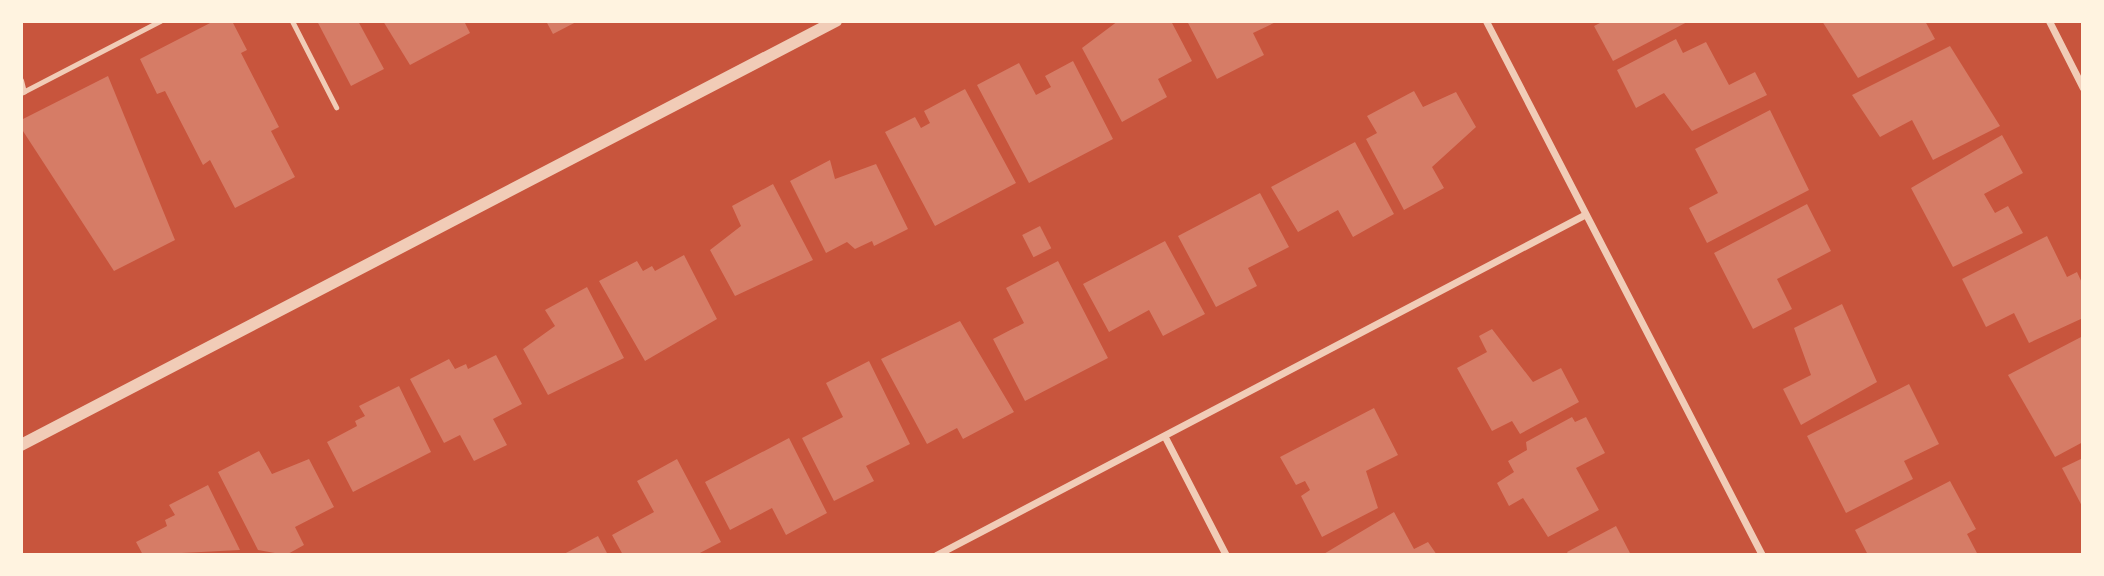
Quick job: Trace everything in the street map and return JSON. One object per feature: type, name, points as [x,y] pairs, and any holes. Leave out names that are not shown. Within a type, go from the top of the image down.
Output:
[{"type":"street","points":[[21,445],[836,21]]},
{"type":"street","points":[[1486,21],[1762,555]]},
{"type":"street","points":[[2049,21],[2083,88]]},
{"type":"street","points":[[936,555],[1166,439],[1584,215]]},
{"type":"street","points":[[1166,439],[1226,555]]},
{"type":"lane","points":[[21,80],[23,93],[160,21]]},
{"type":"lane","points":[[292,21],[336,107]]},
{"type":"building","points":[[214,21],[232,21],[247,50],[241,53],[279,127],[271,131],[295,177],[235,208],[210,160],[203,165],[165,91],[157,94],[140,59]]},
{"type":"building","points":[[317,21],[358,21],[384,69],[351,86]]},
{"type":"building","points":[[383,21],[464,21],[470,33],[410,65]]},
{"type":"building","points":[[546,21],[578,21],[553,34]]},
{"type":"building","points":[[1118,21],[1171,21],[1192,61],[1158,79],[1167,97],[1122,122],[1082,48]]},
{"type":"building","points":[[1187,21],[1278,21],[1253,33],[1264,55],[1217,79]]},
{"type":"building","points":[[1604,21],[1689,21],[1613,61],[1594,26]]},
{"type":"building","points":[[1822,21],[1925,21],[1935,39],[1858,78]]},
{"type":"building","points":[[1676,39],[1683,53],[1706,42],[1729,85],[1755,72],[1767,95],[1692,131],[1664,93],[1636,108],[1617,70]]},
{"type":"building","points":[[1950,46],[2000,126],[1933,160],[1912,120],[1880,137],[1852,95]]},
{"type":"building","points":[[1073,61],[1113,139],[1029,183],[977,85],[1019,63],[1036,95],[1051,87],[1045,76]]},
{"type":"building","points":[[108,76],[175,240],[114,271],[21,128],[21,120]]},
{"type":"building","points":[[965,89],[1016,183],[935,226],[885,132],[915,117],[921,128],[930,123],[924,111]]},
{"type":"building","points":[[1414,91],[1423,107],[1456,92],[1476,127],[1432,167],[1444,188],[1404,210],[1366,139],[1377,133],[1367,116]]},
{"type":"building","points":[[1770,110],[1809,190],[1707,243],[1689,208],[1718,193],[1695,149]]},
{"type":"building","points":[[2002,135],[2023,173],[1984,194],[1995,213],[2008,206],[2023,233],[1953,267],[1911,188]]},
{"type":"building","points":[[1355,142],[1394,214],[1353,237],[1338,210],[1298,232],[1271,187]]},
{"type":"building","points":[[830,160],[835,179],[876,164],[908,229],[874,246],[872,241],[855,249],[847,242],[826,253],[790,181]]},
{"type":"building","points":[[773,184],[813,260],[735,296],[710,250],[741,226],[732,206]]},
{"type":"building","points":[[1260,193],[1289,247],[1248,268],[1257,286],[1216,307],[1178,236]]},
{"type":"building","points":[[1807,204],[1831,251],[1777,279],[1792,309],[1753,329],[1714,253]]},
{"type":"building","points":[[1040,226],[1051,248],[1034,257],[1022,235]]},
{"type":"building","points":[[2047,236],[2067,277],[2077,272],[2083,285],[2083,318],[2029,343],[2014,313],[1986,327],[1962,279]]},
{"type":"building","points":[[1165,241],[1205,314],[1163,336],[1149,310],[1109,332],[1083,284]]},
{"type":"building","points":[[684,255],[717,319],[645,361],[599,281],[637,261],[643,271],[652,266],[655,271]]},
{"type":"building","points":[[1058,261],[1108,358],[1025,401],[993,339],[1024,323],[1006,288]]},
{"type":"building","points":[[587,287],[624,358],[548,395],[523,349],[555,326],[545,310]]},
{"type":"building","points":[[1842,304],[1877,382],[1801,425],[1783,389],[1811,375],[1794,328]]},
{"type":"building","points":[[960,321],[1014,412],[963,439],[957,428],[927,444],[881,359]]},
{"type":"building","points":[[1492,329],[1533,382],[1561,368],[1579,402],[1520,434],[1512,421],[1492,431],[1457,368],[1487,352],[1479,336]]},
{"type":"building","points":[[2083,336],[2083,442],[2055,457],[2008,375]]},
{"type":"building","points":[[496,355],[522,404],[493,419],[507,445],[474,461],[460,435],[444,443],[410,379],[449,359],[455,369],[466,364],[468,369]]},
{"type":"building","points":[[869,361],[910,444],[866,466],[874,481],[834,501],[802,438],[843,417],[826,383]]},
{"type":"building","points":[[1909,384],[1939,444],[1904,461],[1913,479],[1846,513],[1807,436]]},
{"type":"building","points":[[399,386],[431,452],[353,492],[327,442],[357,426],[355,421],[365,416],[359,406]]},
{"type":"building","points":[[1374,408],[1398,455],[1366,471],[1378,508],[1322,537],[1301,496],[1310,490],[1305,481],[1296,485],[1280,457]]},
{"type":"building","points":[[1572,417],[1575,422],[1586,417],[1605,453],[1576,468],[1599,510],[1548,537],[1523,498],[1509,506],[1497,483],[1514,472],[1508,461],[1527,450],[1526,442]]},
{"type":"building","points":[[789,438],[827,513],[786,535],[772,508],[730,530],[705,482]]},
{"type":"building","points":[[259,451],[272,474],[309,459],[334,507],[295,527],[304,545],[286,555],[258,550],[218,472]]},
{"type":"building","points":[[2083,458],[2083,508],[2062,468]]},
{"type":"building","points":[[677,459],[721,542],[696,555],[623,555],[612,535],[654,512],[637,481]]},
{"type":"building","points":[[1950,481],[1976,529],[1967,534],[1978,555],[1868,555],[1855,530]]},
{"type":"building","points":[[208,485],[240,550],[143,555],[136,542],[167,526],[165,520],[175,515],[169,505]]},
{"type":"building","points":[[1394,512],[1414,549],[1428,542],[1437,555],[1322,555]]},
{"type":"building","points":[[1616,526],[1631,555],[1569,555],[1567,552]]},
{"type":"building","points":[[598,536],[608,555],[562,555]]}]
